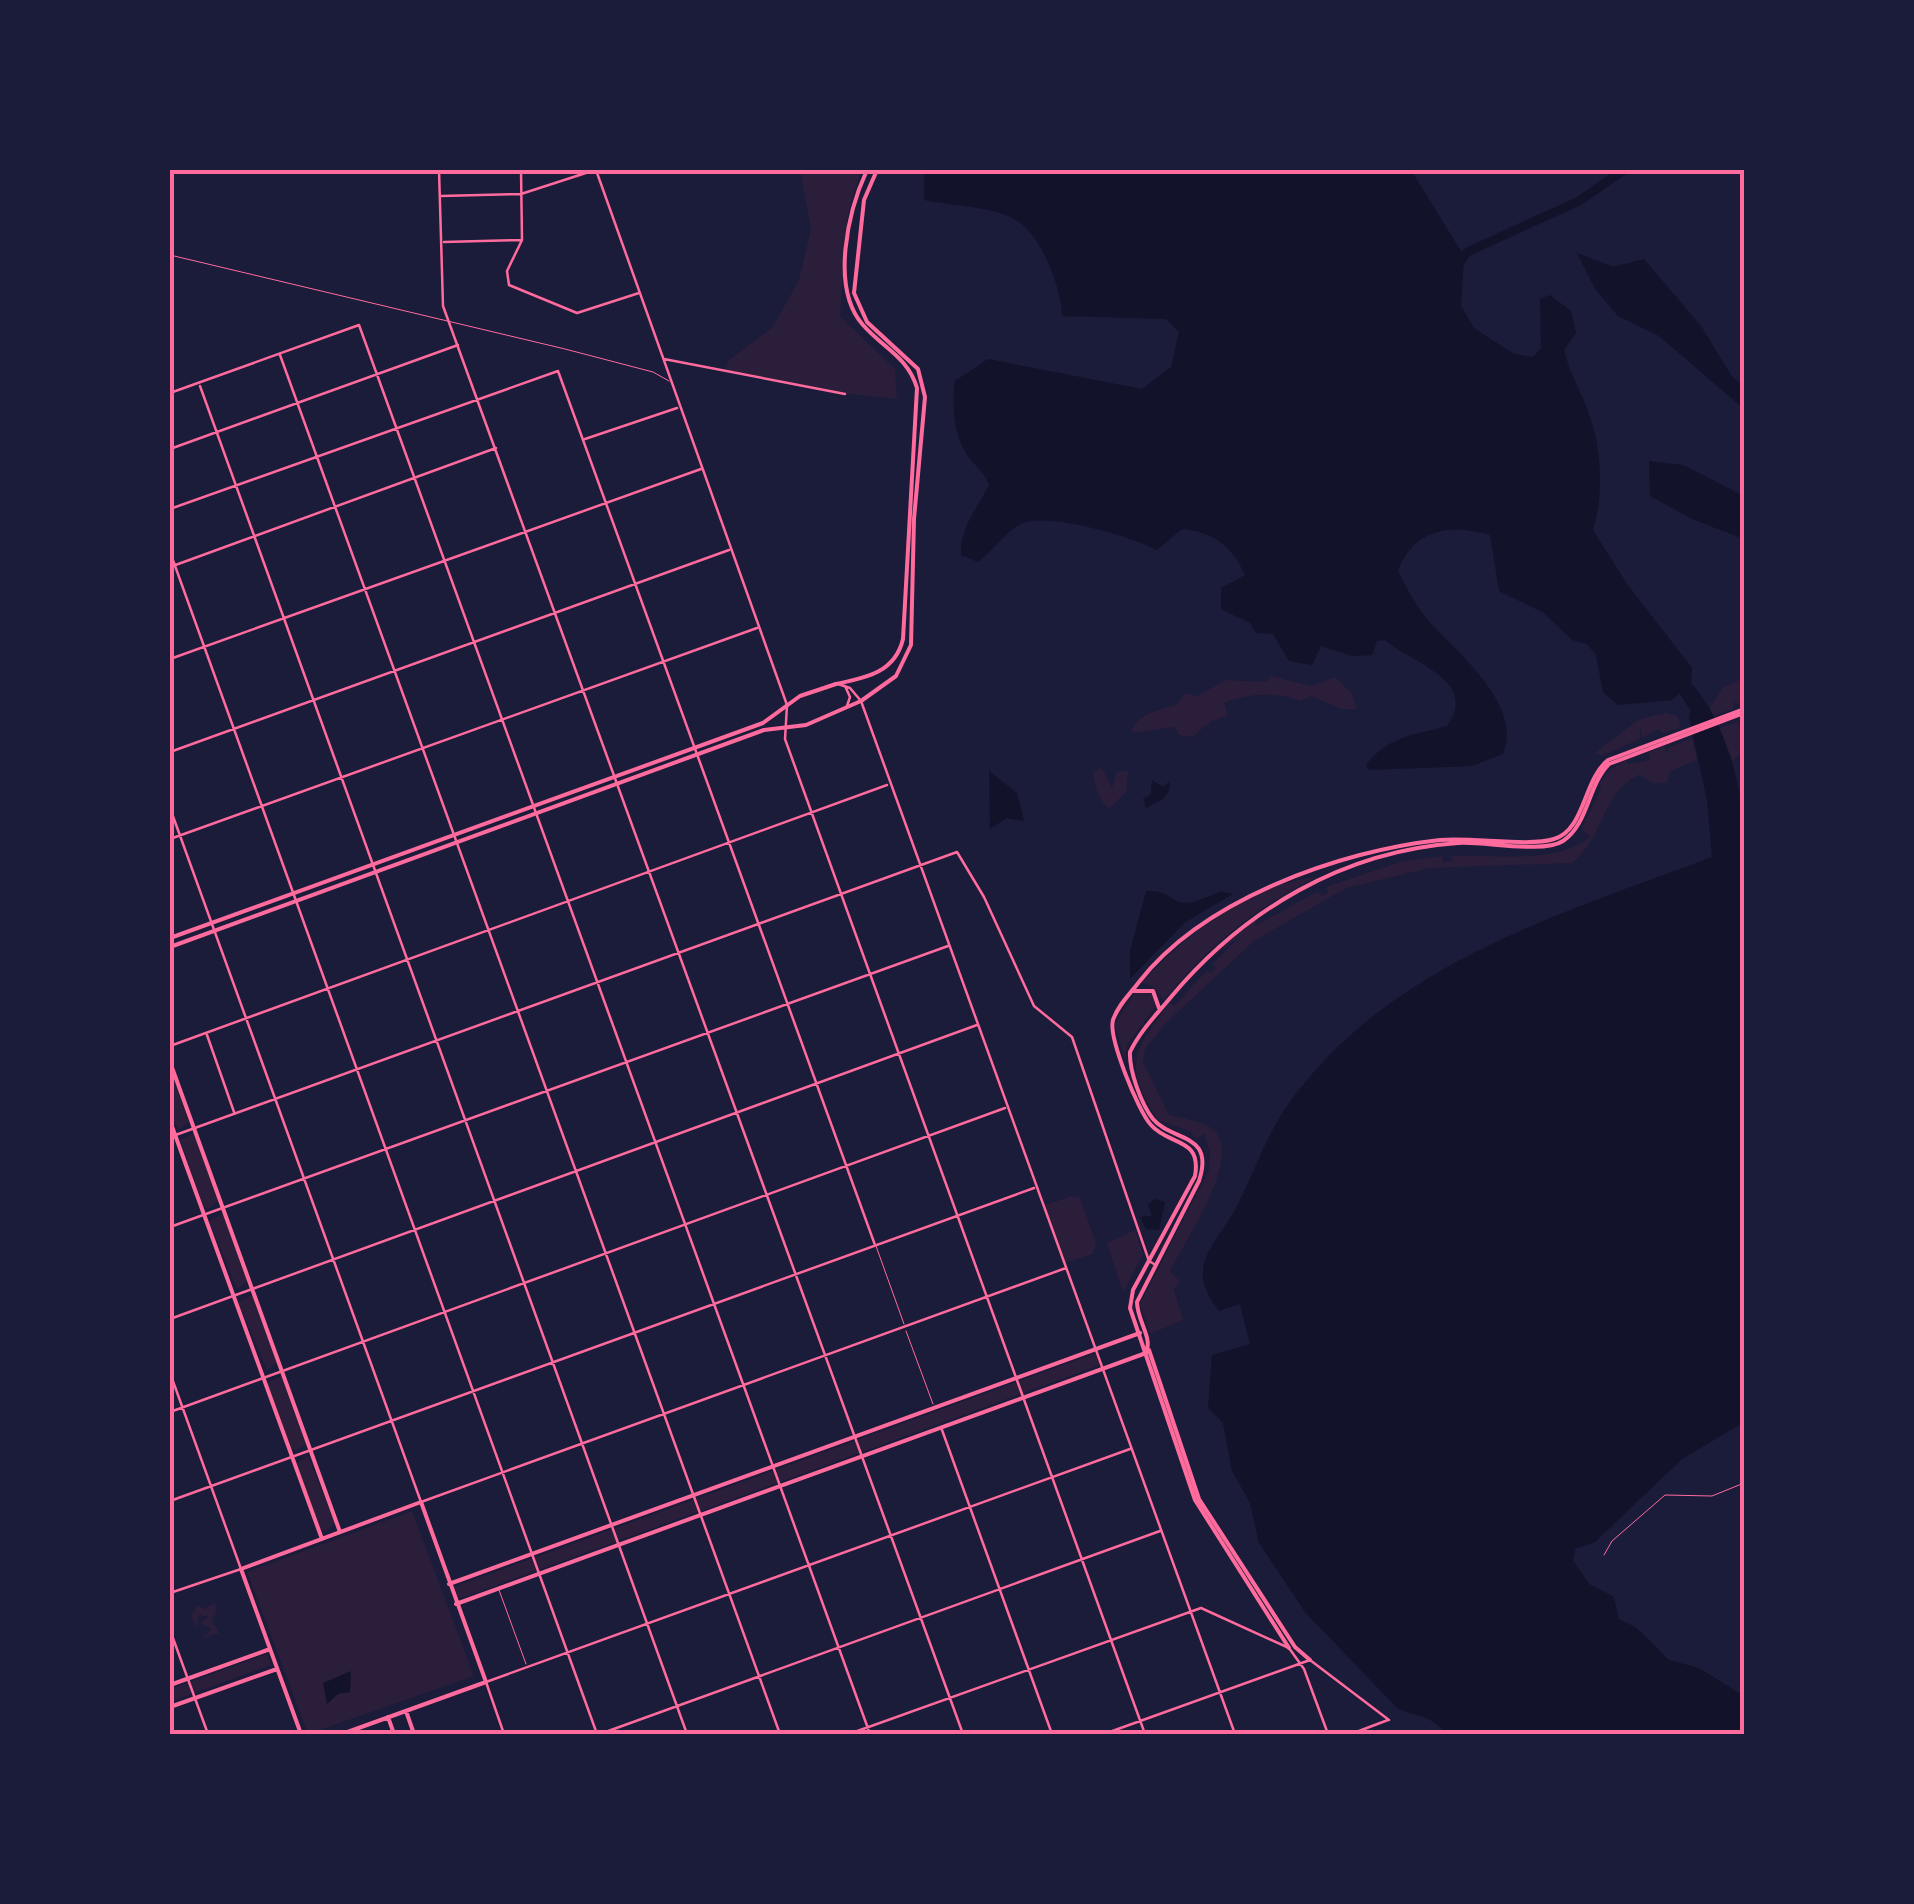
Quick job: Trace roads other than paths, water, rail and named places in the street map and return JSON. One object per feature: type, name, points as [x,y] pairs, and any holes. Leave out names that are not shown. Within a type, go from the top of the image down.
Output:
[{"type":"main road","points":[[170,947],[213,927],[698,755],[758,728],[800,696],[886,668],[903,639],[917,388],[908,365],[861,323],[847,295],[845,275],[856,201],[867,170]]},
{"type":"main road","points":[[617,781],[695,748],[758,728],[806,725],[847,708],[896,676],[910,645],[914,519],[924,407],[918,369],[868,322],[854,293],[864,200],[876,170]]},
{"type":"main road","points":[[1310,1660],[1295,1647],[1199,1500],[1141,1332],[1137,1302],[1152,1262],[1195,1176],[1196,1161],[1183,1141],[1150,1124],[1114,1040],[1114,1017],[1130,993],[1187,932],[1252,896],[1408,844],[1502,840],[1548,847],[1560,843],[1574,831],[1609,764],[1744,711]]},
{"type":"main road","points":[[1152,1262],[1202,1169],[1195,1144],[1154,1120],[1131,1068],[1133,1046],[1158,1013],[1205,958],[1239,928],[1307,885],[1396,852],[1502,840]]},
{"type":"main road","points":[[170,938],[213,927]]},
{"type":"main road","points":[[1130,993],[1143,988],[1153,991],[1160,1001],[1158,1013]]},
{"type":"main road","points":[[170,1062],[340,1532]]},
{"type":"main road","points":[[170,1121],[172,1136],[322,1539]]},
{"type":"main road","points":[[449,1584],[1141,1332]]},
{"type":"main road","points":[[456,1604],[1148,1351]]},
{"type":"main road","points":[[1148,1351],[1195,1500],[1289,1648]]},
{"type":"main road","points":[[301,1734],[241,1569],[420,1502],[486,1682],[342,1734]]},
{"type":"main road","points":[[170,1685],[270,1649]]},
{"type":"main road","points":[[170,1708],[277,1668]]},
{"type":"main road","points":[[406,1710],[414,1734]]},
{"type":"main road","points":[[388,1718],[394,1734]]},
{"type":"street","points":[[440,170],[442,296],[449,321],[962,1734]]},
{"type":"street","points":[[520,170],[522,240],[507,271],[509,285],[576,312],[640,292]]},
{"type":"street","points":[[440,196],[521,194],[596,170],[787,705],[783,728],[812,814],[1145,1734]]},
{"type":"street","points":[[442,242],[522,240]]},
{"type":"street","points":[[170,255],[630,366],[672,382]]},
{"type":"street","points":[[170,393],[359,325],[870,1734]]},
{"type":"street","points":[[170,449],[459,345]]},
{"type":"street","points":[[280,353],[780,1734]]},
{"type":"street","points":[[663,358],[845,394]]},
{"type":"street","points":[[170,508],[558,371],[934,1408]]},
{"type":"street","points":[[198,383],[687,1734]]},
{"type":"street","points":[[584,440],[680,407]]},
{"type":"street","points":[[172,566],[496,448]]},
{"type":"street","points":[[170,659],[702,468]]},
{"type":"street","points":[[170,752],[731,549]]},
{"type":"street","points":[[170,552],[599,1734],[1161,1530]]},
{"type":"street","points":[[170,839],[759,627]]},
{"type":"street","points":[[836,684],[861,701],[1235,1734]]},
{"type":"street","points":[[844,686],[850,697],[847,708]]},
{"type":"street","points":[[170,1046],[890,784]]},
{"type":"street","points":[[170,808],[420,1502],[1066,1268]]},
{"type":"street","points":[[172,1136],[950,852],[962,855],[1034,1006],[1072,1037],[1152,1262]]},
{"type":"street","points":[[170,1227],[949,946]]},
{"type":"street","points":[[170,1318],[978,1025]]},
{"type":"street","points":[[206,1033],[235,1113]]},
{"type":"street","points":[[170,1412],[1008,1107]]},
{"type":"street","points":[[170,1501],[1037,1187]]},
{"type":"street","points":[[170,1373],[241,1569],[170,1594]]},
{"type":"street","points":[[941,1428],[1052,1734]]},
{"type":"street","points":[[504,1734],[486,1682],[1131,1448]]},
{"type":"street","points":[[1604,1555],[1612,1540],[1666,1495],[1712,1496],[1744,1483]]},
{"type":"street","points":[[498,1589],[527,1667]]},
{"type":"street","points":[[848,1734],[1191,1609],[1208,1610],[1289,1648],[1300,1662],[1328,1734]]},
{"type":"street","points":[[170,1630],[208,1734]]},
{"type":"street","points":[[1104,1734],[1310,1660],[1389,1720],[1351,1734]]},
{"type":"waterway","points":[[1459,264],[1467,252],[1579,201],[1624,170]]},
{"type":"waterway","points":[[1677,681],[1698,714]]}]
